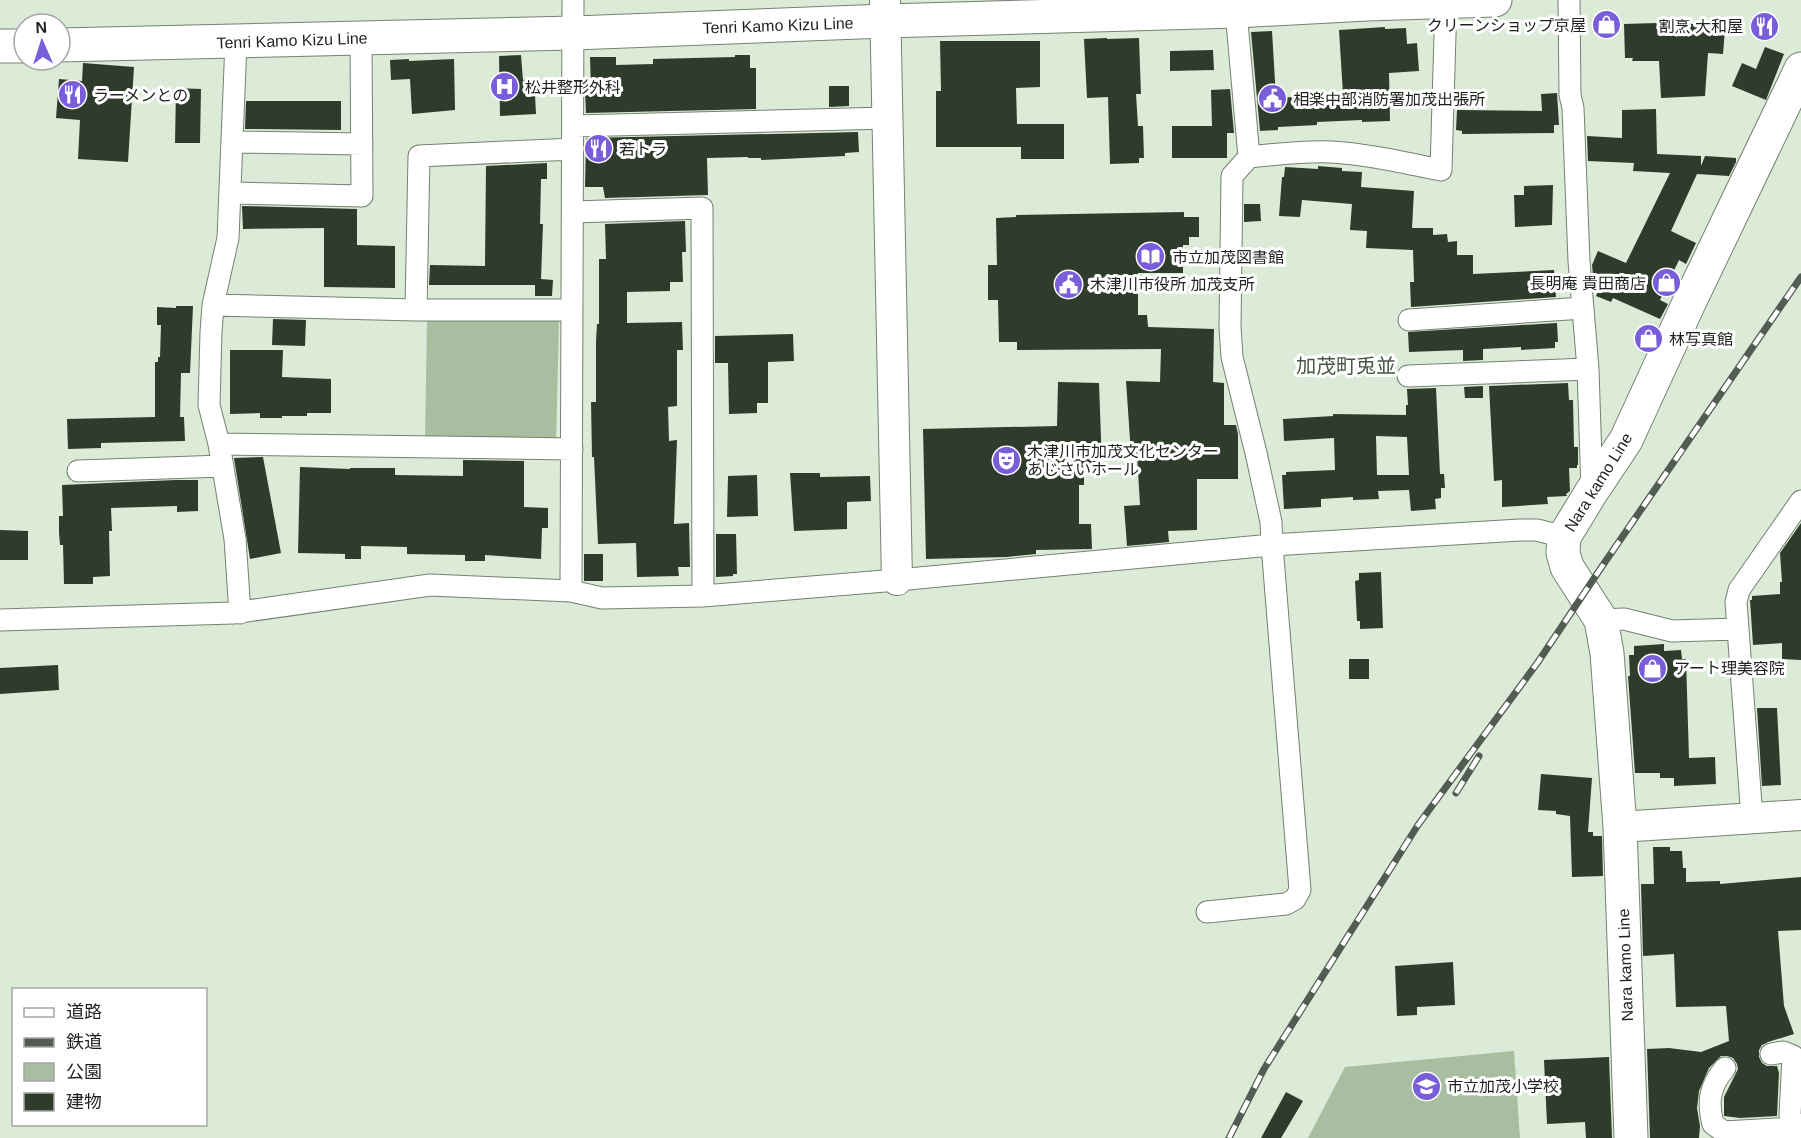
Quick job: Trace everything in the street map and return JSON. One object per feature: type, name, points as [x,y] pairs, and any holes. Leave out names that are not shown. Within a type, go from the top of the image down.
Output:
[{"type":"main road","name":"Tenri Kamo Kizu Line","points":[[72,45],[574,33],[885,10],[1236,12],[1367,2],[1495,0]]},
{"type":"main road","name":"Nara kamo Line","points":[[1631,1138],[1620,827],[1607,653],[1600,620],[1568,567],[1563,553],[1564,537],[1626,440],[1801,69]]},
{"type":"street","points":[[571,591],[573,0]]},
{"type":"street","points":[[1569,0],[1570,95],[1573,108],[1582,308],[1588,369],[1592,491]]},
{"type":"street","points":[[1207,912],[1286,904],[1295,899],[1300,890],[1270,522],[1256,453],[1232,357],[1232,176],[1249,157],[1330,152],[1364,155],[1441,170],[1446,1]]},
{"type":"street","points":[[885,10],[897,580]]},
{"type":"street","points":[[1236,12],[1249,157]]},
{"type":"street","points":[[230,193],[362,196],[361,38]]},
{"type":"street","points":[[236,42],[228,238],[213,305],[209,405],[219,444],[235,539],[240,613]]},
{"type":"street","points":[[573,126],[887,118]]},
{"type":"street","points":[[232,142],[362,144]]},
{"type":"street","points":[[417,310],[419,156],[573,149]]},
{"type":"street","points":[[573,212],[702,208],[703,596]]},
{"type":"street","points":[[213,305],[417,310],[572,310]]},
{"type":"street","points":[[1409,320],[1582,308]]},
{"type":"street","points":[[1408,376],[1588,369]]},
{"type":"street","points":[[219,444],[572,449]]},
{"type":"street","points":[[78,471],[223,466]]},
{"type":"street","points":[[1752,818],[1736,602],[1739,590],[1801,501]]},
{"type":"street","points":[[0,620],[240,613],[429,585],[571,591],[602,598],[703,596],[1272,545],[1520,530],[1537,530],[1564,537]]},
{"type":"street","points":[[1600,620],[1624,619],[1672,631],[1737,629]]},
{"type":"street","points":[[1620,827],[1801,815]]},
{"type":"street","points":[[1725,1068],[1714,1082],[1710,1110],[1713,1124],[1724,1132],[1798,1131],[1790,1114],[1793,1056],[1783,1052],[1771,1054]]},
{"type":"green space","points":[[427,318],[559,320],[556,443],[425,440]]},
{"type":"green space","name":"市立加茂小学校","points":[[1514,1051],[1520,1138],[1308,1138],[1345,1067]]},
{"type":"building","points":[[1691,22],[1691,24],[1710,25],[1710,28],[1725,29],[1723,54],[1708,53],[1705,96],[1661,98],[1659,61],[1632,61],[1633,58],[1625,58],[1624,24]]},
{"type":"building","points":[[1385,27],[1385,29],[1406,28],[1407,44],[1417,43],[1419,71],[1389,73],[1390,121],[1317,122],[1317,125],[1278,127],[1278,130],[1260,131],[1251,32],[1272,31],[1276,98],[1343,94],[1339,30]]},
{"type":"building","points":[[1139,38],[1141,94],[1136,94],[1138,126],[1143,126],[1144,158],[1139,158],[1139,163],[1110,164],[1108,97],[1087,98],[1084,39]]},
{"type":"building","points":[[940,41],[1040,41],[1040,87],[1016,88],[1017,124],[1064,124],[1064,159],[1021,159],[1021,147],[936,147],[936,91],[941,91]]},
{"type":"building","points":[[1765,47],[1784,54],[1766,100],[1732,86],[1742,63],[1756,69]]},
{"type":"building","points":[[1213,50],[1214,70],[1170,71],[1170,51]]},
{"type":"building","points":[[521,55],[523,80],[531,79],[531,95],[535,95],[536,114],[500,116],[499,56]]},
{"type":"building","points":[[735,55],[750,55],[750,68],[756,68],[756,109],[586,113],[585,90],[591,90],[590,57],[616,57],[616,65],[653,64],[653,59],[735,57]]},
{"type":"building","points":[[409,59],[409,61],[454,59],[455,110],[412,114],[410,79],[391,80],[390,60]]},
{"type":"building","points":[[83,63],[134,67],[128,162],[78,159],[80,120],[56,118],[59,79],[82,81]]},
{"type":"building","points":[[829,86],[849,86],[849,106],[829,107]]},
{"type":"building","points":[[176,88],[201,89],[200,143],[175,143]]},
{"type":"building","points":[[1230,89],[1234,133],[1227,133],[1227,158],[1172,158],[1172,126],[1212,126],[1211,90]]},
{"type":"building","points":[[1557,93],[1559,125],[1554,125],[1554,133],[1462,134],[1462,131],[1456,130],[1457,110],[1542,111],[1541,94]]},
{"type":"building","points":[[246,101],[341,101],[341,130],[245,129]]},
{"type":"building","points":[[1656,109],[1657,154],[1701,156],[1701,166],[1705,156],[1736,158],[1729,176],[1697,174],[1671,231],[1696,243],[1686,264],[1679,260],[1660,300],[1668,304],[1660,319],[1613,298],[1611,302],[1596,296],[1603,279],[1593,275],[1592,265],[1598,251],[1626,263],[1670,173],[1633,171],[1634,163],[1588,161],[1587,136],[1622,138],[1622,110]]},
{"type":"building","points":[[858,132],[859,152],[845,153],[845,156],[761,160],[761,158],[748,157],[707,158],[708,195],[605,198],[603,187],[585,187],[587,138]]},
{"type":"building","points":[[547,163],[547,179],[541,179],[540,224],[543,224],[541,279],[553,280],[552,296],[535,296],[535,285],[429,285],[430,265],[485,266],[486,166]]},
{"type":"building","points":[[1318,166],[1362,172],[1361,187],[1414,191],[1412,228],[1433,228],[1433,235],[1447,234],[1448,242],[1457,241],[1457,255],[1473,255],[1473,274],[1554,270],[1556,297],[1411,307],[1410,282],[1414,282],[1413,250],[1366,248],[1367,231],[1350,230],[1352,204],[1302,200],[1300,217],[1279,216],[1285,167],[1318,169]]},
{"type":"building","points":[[1553,185],[1552,225],[1515,227],[1514,195],[1524,195],[1524,186]]},
{"type":"building","points":[[1244,204],[1260,204],[1261,221],[1244,222]]},
{"type":"building","points":[[242,206],[357,209],[357,245],[395,246],[395,288],[324,287],[324,228],[243,229]]},
{"type":"building","points":[[1184,212],[1184,217],[1199,217],[1199,237],[1189,237],[1189,245],[1183,245],[1183,273],[1138,273],[1138,315],[1147,315],[1148,327],[1214,329],[1213,382],[1224,383],[1224,425],[1236,425],[1238,479],[1197,479],[1197,530],[1168,531],[1169,542],[1127,546],[1124,506],[1140,505],[1137,454],[1131,454],[1126,381],[1160,382],[1161,349],[1017,350],[1017,342],[999,342],[998,300],[988,300],[988,265],[997,265],[996,218],[1016,217],[1016,215]]},
{"type":"building","points":[[685,221],[686,252],[682,252],[683,282],[670,282],[670,291],[627,292],[627,323],[682,322],[683,350],[677,350],[677,406],[668,407],[669,441],[677,440],[674,524],[689,523],[690,567],[678,567],[679,576],[637,577],[636,543],[598,544],[591,402],[596,402],[599,259],[606,259],[605,224]]},
{"type":"building","points":[[176,306],[193,306],[190,373],[181,373],[180,417],[184,417],[185,441],[101,443],[101,448],[68,449],[67,419],[155,417],[155,362],[158,362],[158,357],[160,357],[161,325],[157,325],[157,307],[176,308]]},
{"type":"building","points":[[273,319],[306,320],[305,346],[272,345]]},
{"type":"building","points":[[1557,323],[1558,342],[1555,342],[1555,348],[1483,349],[1483,360],[1463,361],[1463,350],[1409,352],[1408,332]]},
{"type":"building","points":[[793,334],[794,361],[768,362],[768,403],[757,403],[757,413],[729,414],[728,363],[715,363],[715,336]]},
{"type":"building","points":[[230,350],[283,350],[282,377],[331,379],[331,413],[307,413],[307,416],[282,416],[282,418],[260,418],[260,413],[230,414]]},
{"type":"building","points":[[1058,382],[1099,383],[1102,467],[1084,468],[1084,485],[1079,485],[1079,524],[1091,524],[1092,549],[1036,550],[1036,554],[1007,557],[926,559],[923,429],[1057,426]]},
{"type":"building","points":[[1568,383],[1569,400],[1573,400],[1574,447],[1578,447],[1577,468],[1569,468],[1570,491],[1566,494],[1567,496],[1547,497],[1548,504],[1502,507],[1502,480],[1494,481],[1489,386]]},
{"type":"building","points":[[1483,386],[1483,398],[1465,398],[1464,387]]},
{"type":"building","points":[[1436,388],[1440,474],[1444,474],[1445,488],[1441,488],[1441,498],[1435,499],[1436,509],[1411,511],[1409,490],[1378,491],[1379,499],[1353,500],[1353,497],[1321,499],[1321,507],[1284,509],[1282,475],[1286,475],[1286,472],[1335,470],[1334,438],[1284,441],[1283,419],[1333,416],[1333,414],[1406,415],[1407,389]],"holes":[[[1376,436],[1407,437],[1409,475],[1377,475]]]},
{"type":"building","points":[[263,457],[281,553],[250,559],[234,458]]},
{"type":"building","points":[[463,460],[524,461],[524,507],[548,508],[548,528],[542,528],[541,559],[485,555],[485,561],[465,561],[465,555],[407,554],[407,547],[361,546],[361,559],[345,559],[345,554],[298,553],[300,467],[395,468],[395,475],[463,476]]},
{"type":"building","points":[[790,473],[820,473],[820,477],[870,476],[871,501],[847,502],[847,529],[794,531]]},
{"type":"building","points":[[757,475],[758,516],[727,517],[728,476]]},
{"type":"building","points":[[198,480],[198,511],[177,512],[177,506],[111,508],[110,576],[93,577],[93,584],[64,584],[63,545],[60,545],[59,533],[59,516],[63,516],[62,485]]},
{"type":"building","points":[[1801,523],[1801,660],[1782,659],[1782,643],[1753,645],[1750,600],[1752,596],[1780,594],[1780,582],[1782,582],[1780,553]]},
{"type":"building","points":[[0,530],[28,531],[28,560],[0,560]]},
{"type":"building","points":[[716,534],[736,534],[737,574],[733,576],[716,577]]},
{"type":"building","points":[[584,554],[603,554],[603,581],[584,581]]},
{"type":"building","points":[[1381,572],[1383,628],[1360,629],[1360,621],[1357,621],[1355,581],[1359,580],[1359,573]]},
{"type":"building","points":[[1664,644],[1664,651],[1681,650],[1682,659],[1686,659],[1689,758],[1715,757],[1716,784],[1674,786],[1674,778],[1660,778],[1660,773],[1635,773],[1628,676],[1630,676],[1629,655],[1634,655],[1634,646]]},
{"type":"building","points":[[1349,659],[1369,659],[1369,679],[1349,679]]},
{"type":"building","points":[[58,665],[59,690],[0,694],[0,668]]},
{"type":"building","points":[[1757,708],[1777,708],[1781,785],[1762,786]]},
{"type":"building","points":[[1541,774],[1592,778],[1588,832],[1593,832],[1593,836],[1602,836],[1603,876],[1572,877],[1570,816],[1556,814],[1556,811],[1538,810]]},
{"type":"building","points":[[1653,847],[1670,847],[1670,851],[1682,851],[1686,882],[1720,881],[1720,884],[1801,877],[1801,930],[1778,931],[1784,1006],[1794,1034],[1768,1042],[1759,1050],[1762,1063],[1767,1066],[1777,1066],[1779,1073],[1777,1116],[1740,1118],[1724,1116],[1724,1097],[1738,1069],[1733,1058],[1721,1056],[1709,1068],[1699,1091],[1697,1108],[1699,1138],[1650,1138],[1647,1049],[1669,1048],[1701,1052],[1729,1041],[1726,1006],[1676,1007],[1674,954],[1643,956],[1641,884],[1654,884]]},
{"type":"building","points":[[1453,962],[1455,1005],[1417,1007],[1417,1015],[1397,1016],[1395,966]]},
{"type":"building","points":[[1609,1057],[1612,1138],[1586,1138],[1585,1122],[1547,1124],[1544,1060]]},
{"type":"building","points":[[1286,1092],[1303,1101],[1281,1138],[1261,1138]]},
{"type":"railway","points":[[1229,1138],[1264,1069],[1418,825],[1538,662],[1801,277]]},
{"type":"railway","points":[[1456,793],[1479,756]]},
{"type":"place","name":"クリーンショップ京屋","points":[[1607,25]]},
{"type":"place","name":"割烹 大和屋","points":[[1764,26]]},
{"type":"place","name":"松井整形外科","points":[[504,87]]},
{"type":"place","name":"ラーメンとの","points":[[72,95]]},
{"type":"place","name":"相楽中部消防署加茂出張所","points":[[1272,99]]},
{"type":"place","name":"若トラ","points":[[598,149]]},
{"type":"place","name":"市立加茂図書館","points":[[1151,257]]},
{"type":"place","name":"長明庵 貴田商店","points":[[1667,283]]},
{"type":"place","name":"木津川市役所 加茂支所","points":[[1069,284]]},
{"type":"place","name":"林写真館","points":[[1648,339]]},
{"type":"place","name":"木津川市加茂文化センター あじさいホール","points":[[1006,460]]},
{"type":"place","name":"アート理美容院","points":[[1653,668]]},
{"type":"place","name":"市立加茂小学校","points":[[1426,1086]]},
{"type":"district","name":"加茂町兎並","points":[[1346,366]]}]
